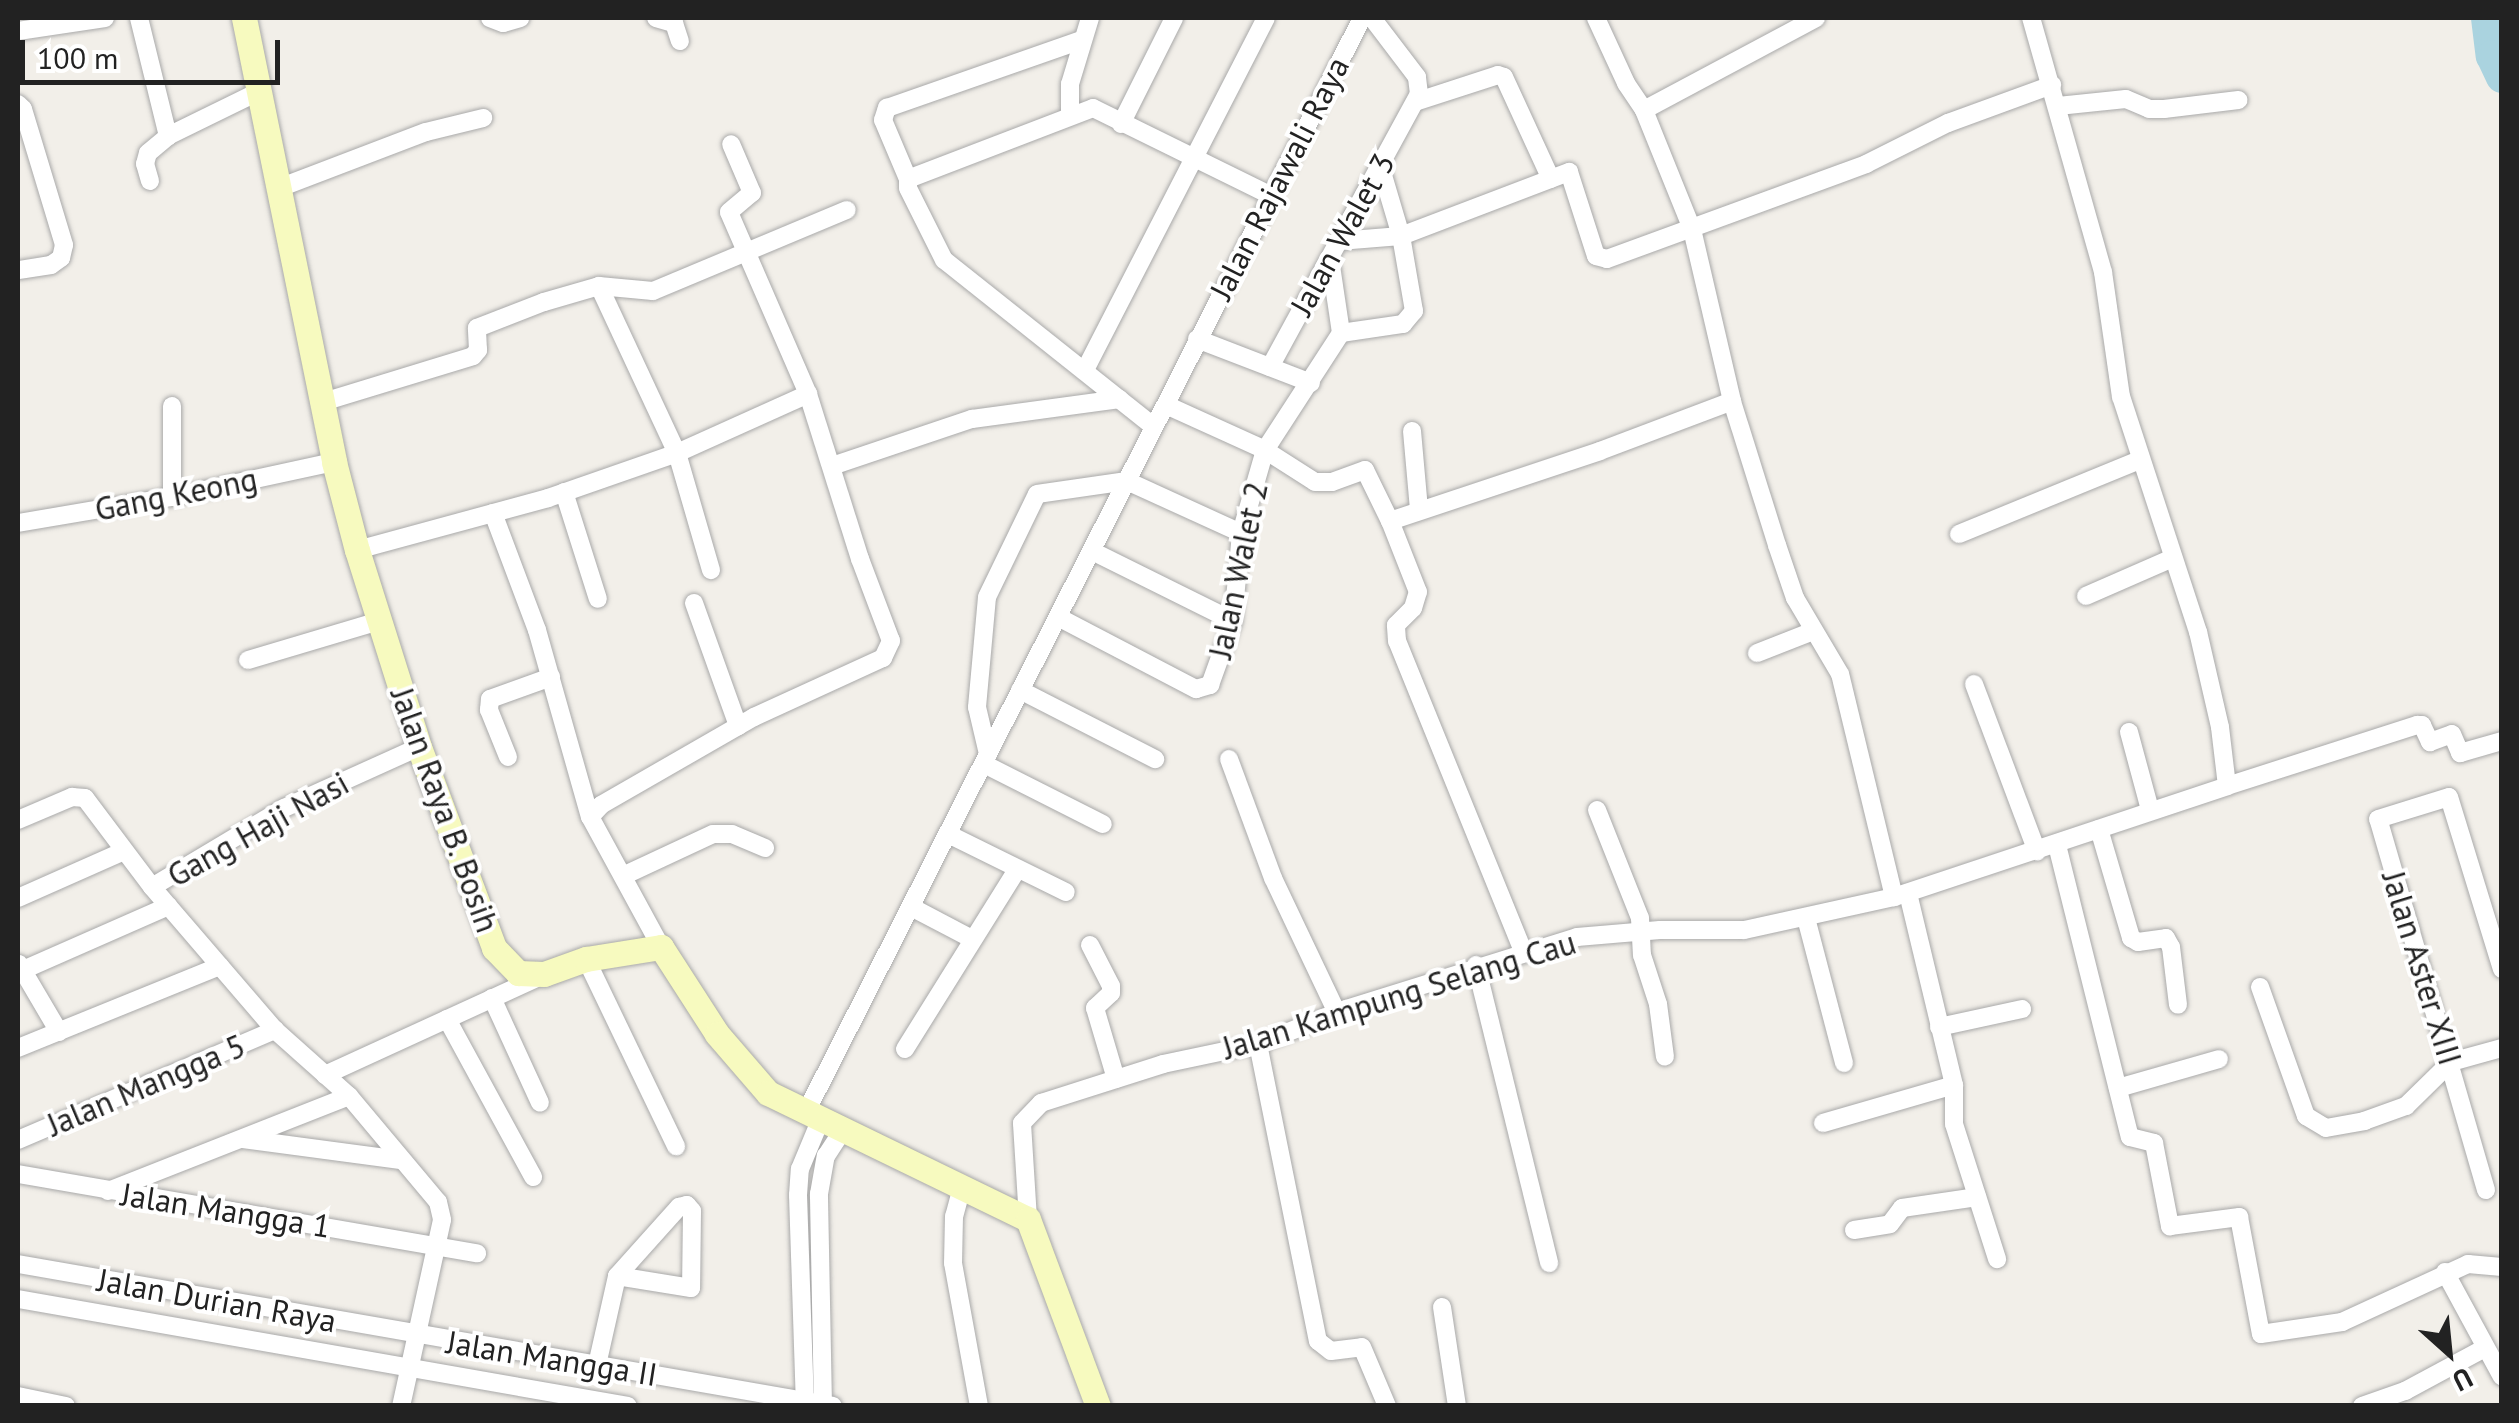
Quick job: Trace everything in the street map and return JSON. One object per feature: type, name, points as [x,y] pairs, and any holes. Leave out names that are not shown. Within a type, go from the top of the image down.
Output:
[{"type":"main road","name":"Jalan Raya B. Bosih","points":[[244,18],[334,462],[379,621],[419,748],[484,929],[506,964],[518,973],[544,974]]},
{"type":"main road","points":[[544,974],[586,959],[661,947],[746,1071],[768,1094],[1028,1219],[1098,1406]]},
{"type":"street","points":[[18,31],[105,18]]},
{"type":"street","points":[[138,18],[168,136]]},
{"type":"street","points":[[490,18],[503,24],[520,18]]},
{"type":"street","points":[[656,18],[674,23],[680,41]]},
{"type":"street","points":[[1121,124],[1174,18]]},
{"type":"street","points":[[1085,370],[1266,18]]},
{"type":"street","name":"Jalan Rajawali Raya","points":[[814,1404],[798,1195],[800,1169],[913,908],[1362,18]]},
{"type":"street","points":[[1372,18],[1417,78],[1415,102],[1498,75],[1504,77],[1551,179]]},
{"type":"street","points":[[1596,18],[1626,82],[1644,110],[1692,229],[1732,401],[1795,598],[1840,674],[1954,1085],[1954,1124],[1997,1259]]},
{"type":"street","points":[[1644,110],[1816,18]]},
{"type":"street","points":[[2031,18],[2103,272],[2121,397],[2207,670],[2227,786]]},
{"type":"street","points":[[1070,115],[1070,84],[1085,25]]},
{"type":"street","points":[[1085,25],[887,108],[883,120],[908,179],[908,188],[944,260],[1154,426]]},
{"type":"street","points":[[1380,165],[1402,236],[1414,310],[1403,324],[1341,332],[1335,249],[1402,236],[1572,174],[1599,258],[1692,229],[1866,164],[1948,123],[2052,85]]},
{"type":"street","points":[[150,182],[145,164],[148,153],[168,136],[258,92]]},
{"type":"street","points":[[2058,106],[2126,99],[2148,109],[2164,110],[2238,100]]},
{"type":"street","name":"Jalan Walet 3","points":[[1270,368],[1415,102]]},
{"type":"street","points":[[18,104],[24,109],[64,245],[61,258],[51,265],[18,270]]},
{"type":"street","points":[[908,179],[1092,108],[1192,161],[1270,195]]},
{"type":"street","points":[[279,188],[426,132],[483,118]]},
{"type":"street","points":[[590,817],[601,806],[738,726],[890,651],[891,640],[808,394],[730,212],[752,193],[731,144]]},
{"type":"street","points":[[323,402],[472,356],[478,350],[477,328],[599,286],[652,291],[847,210]]},
{"type":"street","points":[[599,286],[678,453],[711,570]]},
{"type":"street","name":"Jalan Walet 2","points":[[1058,616],[1196,690],[1210,685],[1233,620],[1241,533],[1265,450],[1341,332]]},
{"type":"street","points":[[1197,339],[1311,383]]},
{"type":"street","points":[[357,550],[564,492],[678,453],[808,394]]},
{"type":"street","points":[[832,466],[972,418],[1120,399]]},
{"type":"street","points":[[1390,520],[1600,452],[1732,401]]},
{"type":"street","points":[[1166,405],[1265,450],[1314,482],[1332,482],[1365,470],[1390,520],[1418,592],[1418,602],[1396,625],[1394,633],[1523,951]]},
{"type":"street","points":[[172,406],[172,497]]},
{"type":"street","points":[[1412,431],[1419,510]]},
{"type":"street","points":[[1958,534],[1995,515],[2139,460]]},
{"type":"street","name":"Gang Keong","points":[[18,523],[172,497],[334,462]]},
{"type":"street","points":[[1103,824],[986,759],[977,707],[988,597],[1037,494],[1127,482],[1241,533]]},
{"type":"street","points":[[564,492],[598,599]]},
{"type":"street","points":[[493,513],[551,678],[590,817],[661,947]]},
{"type":"street","points":[[1094,552],[1233,620]]},
{"type":"street","points":[[2086,596],[2173,558]]},
{"type":"street","points":[[694,603],[738,726]]},
{"type":"street","points":[[248,660],[379,621]]},
{"type":"street","points":[[1757,653],[1813,631]]},
{"type":"street","points":[[508,758],[489,710],[490,699],[551,678]]},
{"type":"street","points":[[1974,684],[2037,852]]},
{"type":"street","points":[[1020,690],[1154,760]]},
{"type":"street","name":"Jalan Kampung Selang Cau","points":[[1028,1219],[1022,1122],[1041,1103],[1116,1079],[1258,1044],[1337,1012],[1576,937],[1642,931],[1744,930],[1901,896],[2150,810],[2418,725],[2422,725],[2430,742],[2452,734],[2460,752],[2502,740]]},
{"type":"street","points":[[2128,732],[2150,810]]},
{"type":"street","name":"Gang Haji Nasi","points":[[152,887],[284,808],[419,748]]},
{"type":"street","points":[[1229,759],[1273,878],[1337,1012]]},
{"type":"street","points":[[18,820],[80,795],[152,887],[276,1030],[349,1096],[438,1202],[442,1220],[401,1406]]},
{"type":"street","name":"Jalan Aster XIII","points":[[2486,1190],[2378,825],[2382,816],[2450,797],[2502,969]]},
{"type":"street","points":[[1597,810],[1642,931],[1642,956],[1658,1004],[1664,1056]]},
{"type":"street","points":[[2099,830],[2131,938],[2138,942],[2166,938],[2171,946],[2178,1005]]},
{"type":"street","points":[[625,875],[713,834],[732,834],[765,848]]},
{"type":"street","points":[[950,835],[1066,892]]},
{"type":"street","points":[[2057,845],[2130,1137],[2154,1144],[2170,1226],[2239,1217],[2261,1334],[2342,1322],[2468,1264],[2502,1267]]},
{"type":"street","points":[[18,898],[124,851]]},
{"type":"street","points":[[906,1049],[1018,870]]},
{"type":"street","points":[[59,1032],[20,966],[169,906]]},
{"type":"street","points":[[913,908],[972,940]]},
{"type":"street","points":[[1806,918],[1844,1063]]},
{"type":"street","points":[[1090,944],[1110,986],[1111,993],[1095,1008],[1116,1079]]},
{"type":"street","points":[[586,959],[676,1146]]},
{"type":"street","points":[[18,1048],[220,966]]},
{"type":"street","points":[[1476,966],[1549,1262]]},
{"type":"street","points":[[325,1075],[544,974]]},
{"type":"street","points":[[2260,987],[2306,1116],[2317,1125],[2364,1121],[2406,1106],[2451,1062],[2502,1048]]},
{"type":"street","points":[[492,998],[540,1102]]},
{"type":"street","points":[[1939,1027],[2022,1009]]},
{"type":"street","points":[[447,1019],[533,1177]]},
{"type":"street","name":"Jalan Mangga 5","points":[[18,1140],[276,1030]]},
{"type":"street","points":[[1258,1044],[1318,1340],[1331,1351],[1362,1346],[1387,1406]]},
{"type":"street","points":[[2118,1088],[2218,1059]]},
{"type":"street","points":[[1823,1123],[1954,1085]]},
{"type":"street","points":[[108,1191],[349,1096]]},
{"type":"street","points":[[241,1138],[401,1160]]},
{"type":"street","name":"Jalan Mangga 1","points":[[18,1174],[477,1253]]},
{"type":"street","points":[[962,1187],[954,1216],[953,1263],[979,1406]]},
{"type":"street","points":[[1854,1230],[1890,1224],[1902,1208],[1977,1197]]},
{"type":"street","points":[[597,1365],[617,1276],[679,1207],[687,1204],[692,1211],[691,1288],[617,1276]]},
{"type":"street","name":"Jalan Durian Raya","points":[[18,1264],[416,1336]]},
{"type":"street","points":[[2446,1272],[2502,1377]]},
{"type":"street","name":"Jalan Durian Raya","points":[[18,1299],[408,1370]]},
{"type":"street","points":[[1442,1307],[1457,1406]]},
{"type":"street","name":"Jalan Mangga II","points":[[416,1336],[833,1406]]},
{"type":"street","points":[[2362,1406],[2410,1398],[2485,1348]]},
{"type":"street","name":"Jalan Mangga II","points":[[408,1370],[628,1406]]},
{"type":"street","points":[[18,1396],[64,1405]]},
{"type":"waterway","points":[[2487,18],[2492,56],[2502,77]]}]
